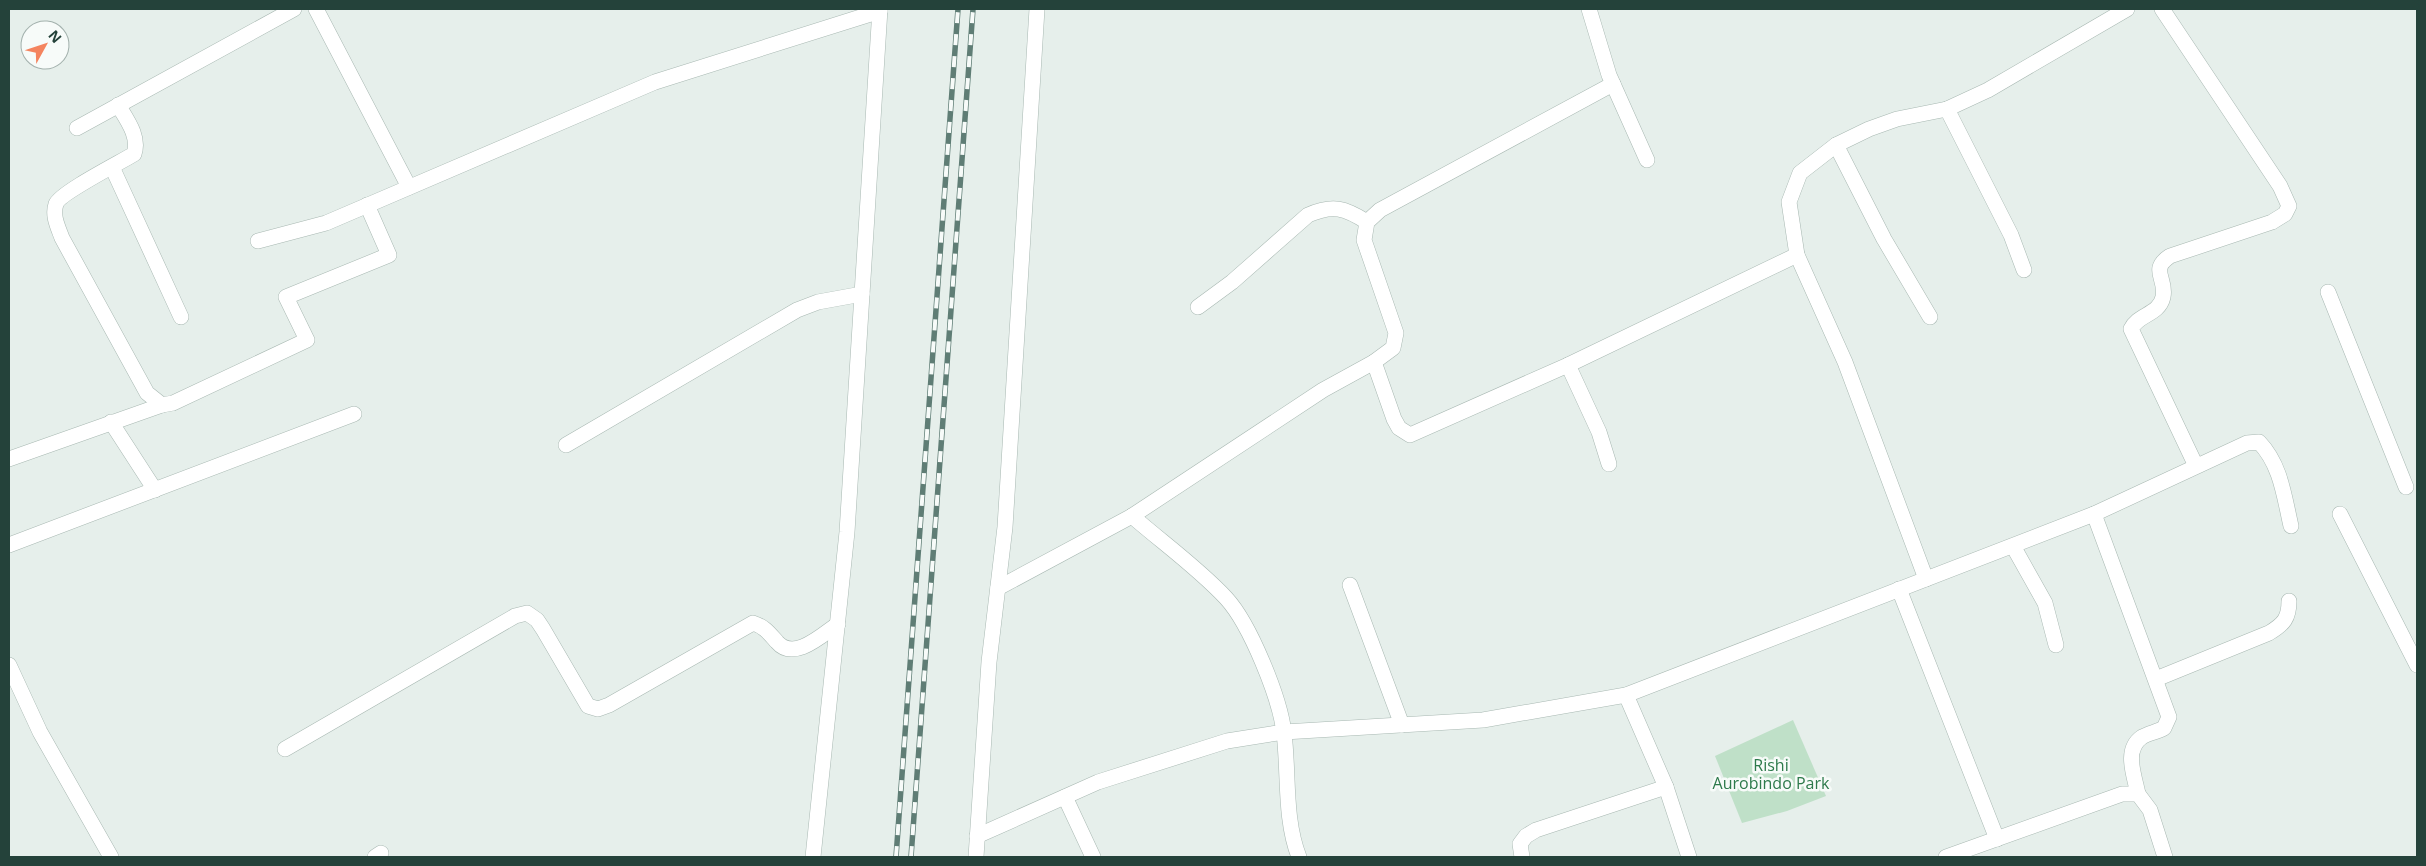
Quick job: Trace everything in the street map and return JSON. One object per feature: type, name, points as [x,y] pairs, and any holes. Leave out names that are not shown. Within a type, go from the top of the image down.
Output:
[{"type":"street","points":[[77,128],[294,9]]},
{"type":"street","points":[[316,9],[409,188]]},
{"type":"street","points":[[976,857],[989,662],[1005,527],[1037,9]]},
{"type":"street","points":[[1589,9],[1613,84],[1648,160]]},
{"type":"street","points":[[1926,579],[1845,362],[1797,255],[1789,202],[1800,173],[1836,144],[1869,128],[1897,119],[1947,109],[1988,90],[2127,9]]},
{"type":"street","points":[[2162,9],[2280,186],[2289,206],[2285,214],[2272,222],[2163,260],[2158,268],[2163,296],[2158,308],[2134,322],[2131,329],[2196,466]]},
{"type":"street","points":[[258,241],[326,223],[654,82],[880,10],[847,532],[813,857]]},
{"type":"street","points":[[998,588],[1132,516],[1323,390],[1374,362],[1393,348],[1396,333],[1364,240],[1367,222],[1380,210],[1613,84]]},
{"type":"street","points":[[118,104],[133,131],[137,146],[134,154],[68,192],[56,202],[54,214],[62,238],[147,394],[162,405]]},
{"type":"street","points":[[1947,109],[2011,235],[2024,270]]},
{"type":"street","points":[[1836,144],[1884,240],[1930,317]]},
{"type":"street","points":[[112,167],[181,318]]},
{"type":"street","points":[[9,459],[111,422],[173,403],[307,340],[286,297],[389,255],[368,206]]},
{"type":"street","points":[[1198,307],[1232,282],[1308,215],[1322,209],[1336,208],[1351,212],[1367,222]]},
{"type":"street","points":[[1374,362],[1394,419],[1399,428],[1410,435],[1568,365],[1797,255]]},
{"type":"street","points":[[2328,292],[2406,487]]},
{"type":"street","points":[[566,445],[797,310],[818,302],[862,294]]},
{"type":"street","points":[[1568,365],[1599,432],[1609,464]]},
{"type":"street","points":[[9,545],[354,414]]},
{"type":"street","points":[[111,422],[155,490]]},
{"type":"street","points":[[977,836],[1098,782],[1227,741],[1284,732],[1483,720],[1626,695],[2094,514],[2247,443],[2259,442],[2270,454],[2278,470],[2291,526]]},
{"type":"street","points":[[2094,514],[2169,717],[2164,728],[2142,737],[2134,746],[2131,755],[2138,794],[2150,810],[2165,857]]},
{"type":"street","points":[[2340,514],[2417,665]]},
{"type":"street","points":[[1132,516],[1227,600],[1252,640],[1265,668],[1284,732],[1288,797],[1295,848],[1299,857]]},
{"type":"street","points":[[2013,546],[2045,604],[2056,645]]},
{"type":"street","points":[[1350,585],[1402,725]]},
{"type":"street","points":[[1898,589],[1997,839]]},
{"type":"street","points":[[2156,679],[2269,633],[2282,625],[2289,615],[2289,601]]},
{"type":"street","points":[[285,748],[515,616],[527,613],[537,620],[543,629],[588,706],[598,709],[609,705],[753,623],[763,626],[779,645],[789,650],[799,649],[838,624]]},
{"type":"street","points":[[9,665],[40,732],[111,857]]},
{"type":"street","points":[[1626,695],[1666,787],[1688,857]]},
{"type":"street","points":[[1522,857],[1520,844],[1526,836],[1536,830],[1666,787]]},
{"type":"street","points":[[1946,857],[2122,794],[2138,794]]},
{"type":"street","points":[[1064,797],[1093,857]]},
{"type":"green space","name":"Rishi Aurobindo Park","points":[[1793,720],[1826,796],[1787,811],[1742,823],[1715,756]]},
{"type":"railway","points":[[896,857],[958,9]]},
{"type":"railway","points":[[911,857],[973,9]]}]
